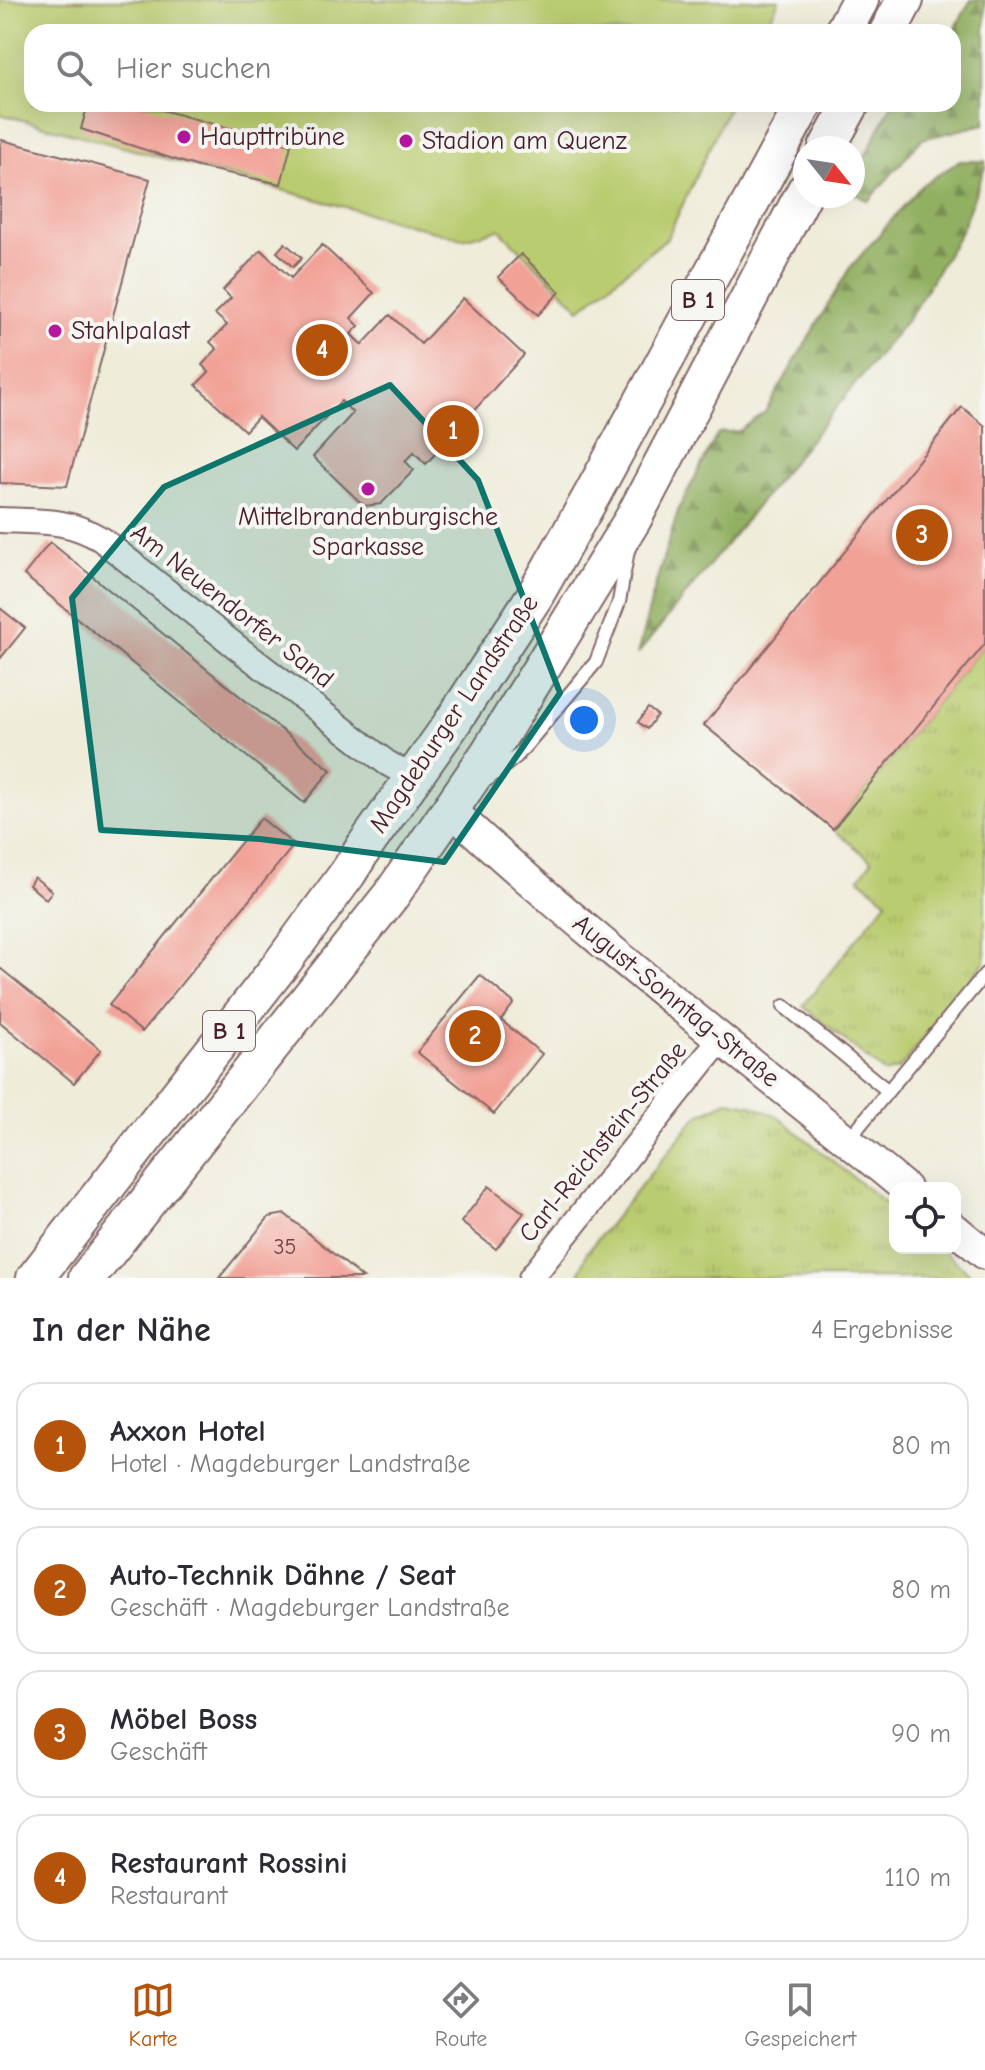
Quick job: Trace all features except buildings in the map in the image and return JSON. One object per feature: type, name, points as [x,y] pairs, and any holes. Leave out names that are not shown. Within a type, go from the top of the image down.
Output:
[{"type":"main road","points":[[847,24],[860,0]]},
{"type":"main road","points":[[892,24],[905,0]]},
{"type":"main road","name":"Magdeburger Landstraße","points":[[35,1278],[282,963],[450,726],[534,597],[800,112]]},
{"type":"main road","points":[[834,136],[847,112]]},
{"type":"main road","name":"Magdeburger Landstraße","points":[[87,1278],[392,894],[489,753],[633,519],[796,208]]},
{"type":"main road","points":[[414,778],[451,810]]},
{"type":"street","name":"Am Neuendorfer Sand","points":[[0,520],[62,523],[82,528],[101,539],[387,763],[414,778]]},
{"type":"street","name":"August-Sonntag-Straße","points":[[451,810],[501,857],[720,1040],[898,1182]]},
{"type":"street","name":"Carl-Reichstein-Straße","points":[[531,1278],[720,1040]]},
{"type":"street","points":[[961,1234],[985,1254]]},
{"type":"lane","points":[[848,1140],[985,974]]},
{"type":"lane","points":[[784,1006],[888,1091]]},
{"type":"highlighted area","points":[[390,385],[478,480],[560,693],[444,862],[260,839],[101,830],[72,598],[164,487]]},
{"type":"green space","name":"Stadion am Quenz","points":[[0,0],[779,0],[768,24],[24,24],[24,112],[726,112],[667,238],[580,309],[499,229],[463,239],[0,114]]},
{"type":"green space","points":[[971,0],[985,0],[985,124],[922,139],[868,201],[865,199],[865,156],[888,112],[961,112],[961,24],[958,24]]},
{"type":"green space","points":[[960,161],[985,161],[985,167],[961,231],[911,315],[637,655],[679,508],[718,433],[739,431],[765,412],[849,269],[922,185]]},
{"type":"green space","points":[[985,644],[985,961],[899,1069],[885,1073],[803,1006],[887,901],[859,878],[872,861],[833,829]]},
{"type":"green space","points":[[727,1101],[751,1105],[777,1116],[889,1206],[889,1254],[947,1254],[973,1278],[578,1278],[587,1252],[697,1116]]},
{"type":"place","name":"Haupttribüne","points":[[184,137]]},
{"type":"place","name":"Stadion am Quenz","points":[[406,141]]},
{"type":"place","name":"Stahlpalast","points":[[55,331]]},
{"type":"place","name":"Restaurant Rossini","points":[[322,350]]},
{"type":"place","name":"Axxon Hotel","points":[[453,431]]},
{"type":"place","name":"Mittelbrandenburgische Sparkasse","points":[[368,489]]},
{"type":"place","name":"Möbel Boss","points":[[922,535]]},
{"type":"place","name":"Auto-Technik Dähne / Seat","points":[[475,1036]]}]
